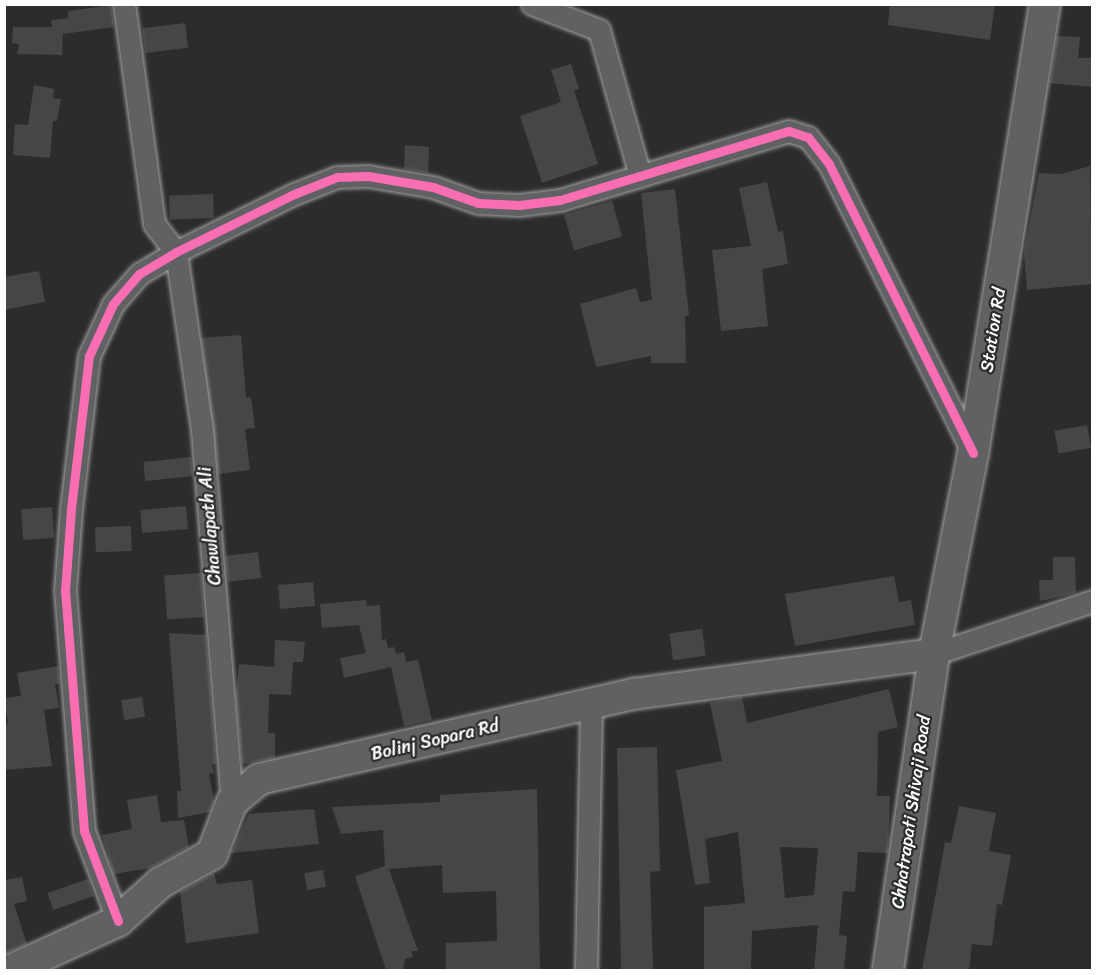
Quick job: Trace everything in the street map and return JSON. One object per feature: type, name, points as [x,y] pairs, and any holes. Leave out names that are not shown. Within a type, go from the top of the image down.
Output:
[{"type":"main road","name":"Station Rd","points":[[934,654],[973,453],[1045,4]]},
{"type":"main road","name":"Bolinj Sopara Rd","points":[[11,970],[118,921],[160,883],[212,854],[232,802],[259,779],[634,694],[934,654]]},
{"type":"main road","name":"Chhatrapati Shivaji Road","points":[[888,970],[934,654]]},
{"type":"street","points":[[124,4],[154,224],[176,252]]},
{"type":"street","points":[[532,4],[599,30],[640,176]]},
{"type":"street","points":[[118,921],[84,831],[65,591],[71,510],[89,356],[113,304],[139,274],[176,252],[232,222],[337,177],[368,176],[433,187],[478,203],[519,205],[560,200],[789,131],[808,137],[829,164],[973,453]]},
{"type":"street","name":"Chawlapath Ali","points":[[176,252],[202,430],[232,802]]},
{"type":"street","points":[[934,654],[1092,601]]},
{"type":"street","points":[[586,970],[591,705]]},
{"type":"building","points":[[890,4],[995,4],[990,40],[888,25]]},
{"type":"building","points":[[111,5],[114,27],[63,34],[62,55],[17,54],[19,44],[12,43],[13,27],[52,27],[51,20],[68,18],[68,11]]},
{"type":"building","points":[[185,23],[188,48],[145,53],[142,28]]},
{"type":"building","points":[[1057,36],[1080,37],[1078,58],[1092,58],[1092,87],[1050,83]]},
{"type":"building","points":[[571,64],[579,89],[574,90],[598,164],[542,183],[520,116],[561,102],[551,70]]},
{"type":"building","points":[[34,85],[54,89],[53,98],[61,99],[57,121],[53,121],[50,158],[13,155],[15,124],[28,125]]},
{"type":"building","points":[[405,145],[429,147],[428,173],[404,169]]},
{"type":"building","points":[[1090,166],[1092,284],[1027,290],[1024,253],[1039,173],[1061,174]]},
{"type":"building","points":[[767,182],[778,232],[783,231],[788,264],[762,269],[768,326],[721,331],[712,250],[751,246],[739,188]]},
{"type":"building","points":[[675,189],[689,315],[685,316],[686,363],[651,363],[651,356],[596,367],[580,304],[636,288],[640,302],[652,300],[641,193]]},
{"type":"building","points":[[213,194],[214,218],[170,220],[169,196]]},
{"type":"building","points":[[612,201],[622,237],[574,250],[564,215]]},
{"type":"building","points":[[39,271],[45,302],[4,310],[4,277]]},
{"type":"building","points":[[241,335],[246,398],[251,397],[255,428],[245,429],[250,470],[218,474],[201,338]]},
{"type":"building","points":[[1087,425],[1091,448],[1058,453],[1055,431]]},
{"type":"building","points":[[191,457],[193,476],[145,481],[143,462]]},
{"type":"building","points":[[186,506],[188,529],[142,533],[140,510]]},
{"type":"building","points":[[52,507],[54,538],[23,540],[21,509]]},
{"type":"building","points":[[131,526],[132,551],[96,552],[95,527]]},
{"type":"building","points":[[258,552],[261,578],[228,582],[225,556]]},
{"type":"building","points":[[1053,557],[1075,557],[1076,593],[1040,601],[1039,580],[1053,580]]},
{"type":"building","points":[[201,573],[204,617],[167,619],[164,576]]},
{"type":"building","points":[[894,576],[899,602],[911,600],[915,625],[795,646],[785,594]]},
{"type":"building","points":[[313,582],[315,606],[280,609],[278,585]]},
{"type":"building","points":[[366,600],[367,606],[380,605],[382,640],[386,639],[388,648],[394,647],[396,654],[404,652],[406,662],[418,660],[432,720],[404,726],[391,667],[344,678],[340,658],[366,653],[359,625],[322,628],[320,604]]},
{"type":"building","points":[[702,629],[706,656],[673,660],[669,634]]},
{"type":"building","points":[[169,633],[206,635],[216,764],[212,764],[214,773],[209,774],[214,800],[210,812],[178,818],[177,791],[181,791]]},
{"type":"building","points":[[275,640],[305,642],[303,662],[293,662],[291,695],[269,694],[268,733],[275,733],[275,758],[242,764],[236,694],[239,664],[274,667]]},
{"type":"building","points":[[58,666],[60,684],[55,684],[59,708],[44,710],[52,766],[4,770],[4,724],[8,723],[4,698],[21,696],[17,673]]},
{"type":"building","points":[[889,689],[898,727],[878,732],[877,796],[890,796],[888,853],[858,852],[855,892],[843,891],[839,935],[847,936],[844,970],[814,970],[818,925],[752,931],[751,970],[704,970],[704,907],[745,903],[738,832],[705,839],[710,883],[695,885],[676,770],[722,761],[710,703],[742,697],[747,723]],"holes":[[[780,847],[818,848],[814,895],[785,898]]]},
{"type":"building","points":[[142,697],[145,717],[124,720],[121,700]]},
{"type":"building","points":[[657,747],[660,871],[650,872],[653,970],[621,970],[617,748]]},
{"type":"building","points":[[537,789],[540,970],[446,970],[446,943],[497,941],[496,891],[443,893],[442,865],[389,869],[418,951],[411,951],[413,957],[405,959],[403,970],[386,970],[355,876],[385,866],[383,830],[341,834],[332,807],[440,802],[440,795]]},
{"type":"building","points":[[157,795],[161,822],[184,820],[189,847],[151,868],[114,874],[102,835],[132,829],[127,800]]},
{"type":"building","points":[[959,806],[996,813],[989,851],[1011,855],[1002,905],[997,904],[992,946],[972,944],[969,970],[922,970],[945,842],[951,843]]},
{"type":"building","points":[[314,809],[319,844],[231,853],[249,814]]},
{"type":"building","points":[[323,870],[326,887],[307,890],[304,873]]},
{"type":"building","points":[[214,873],[217,884],[252,880],[259,933],[186,943],[180,892]]},
{"type":"building","points":[[22,877],[27,901],[14,904],[27,944],[4,954],[4,880]]},
{"type":"building","points":[[88,879],[94,896],[53,910],[47,893]]},
{"type":"cycle path","points":[[118,921],[84,831],[65,591],[71,509],[89,356],[113,304],[139,274],[176,252],[294,194],[337,177],[368,176],[433,187],[478,203],[519,205],[560,200],[789,131],[808,137],[829,164],[973,453]]}]
